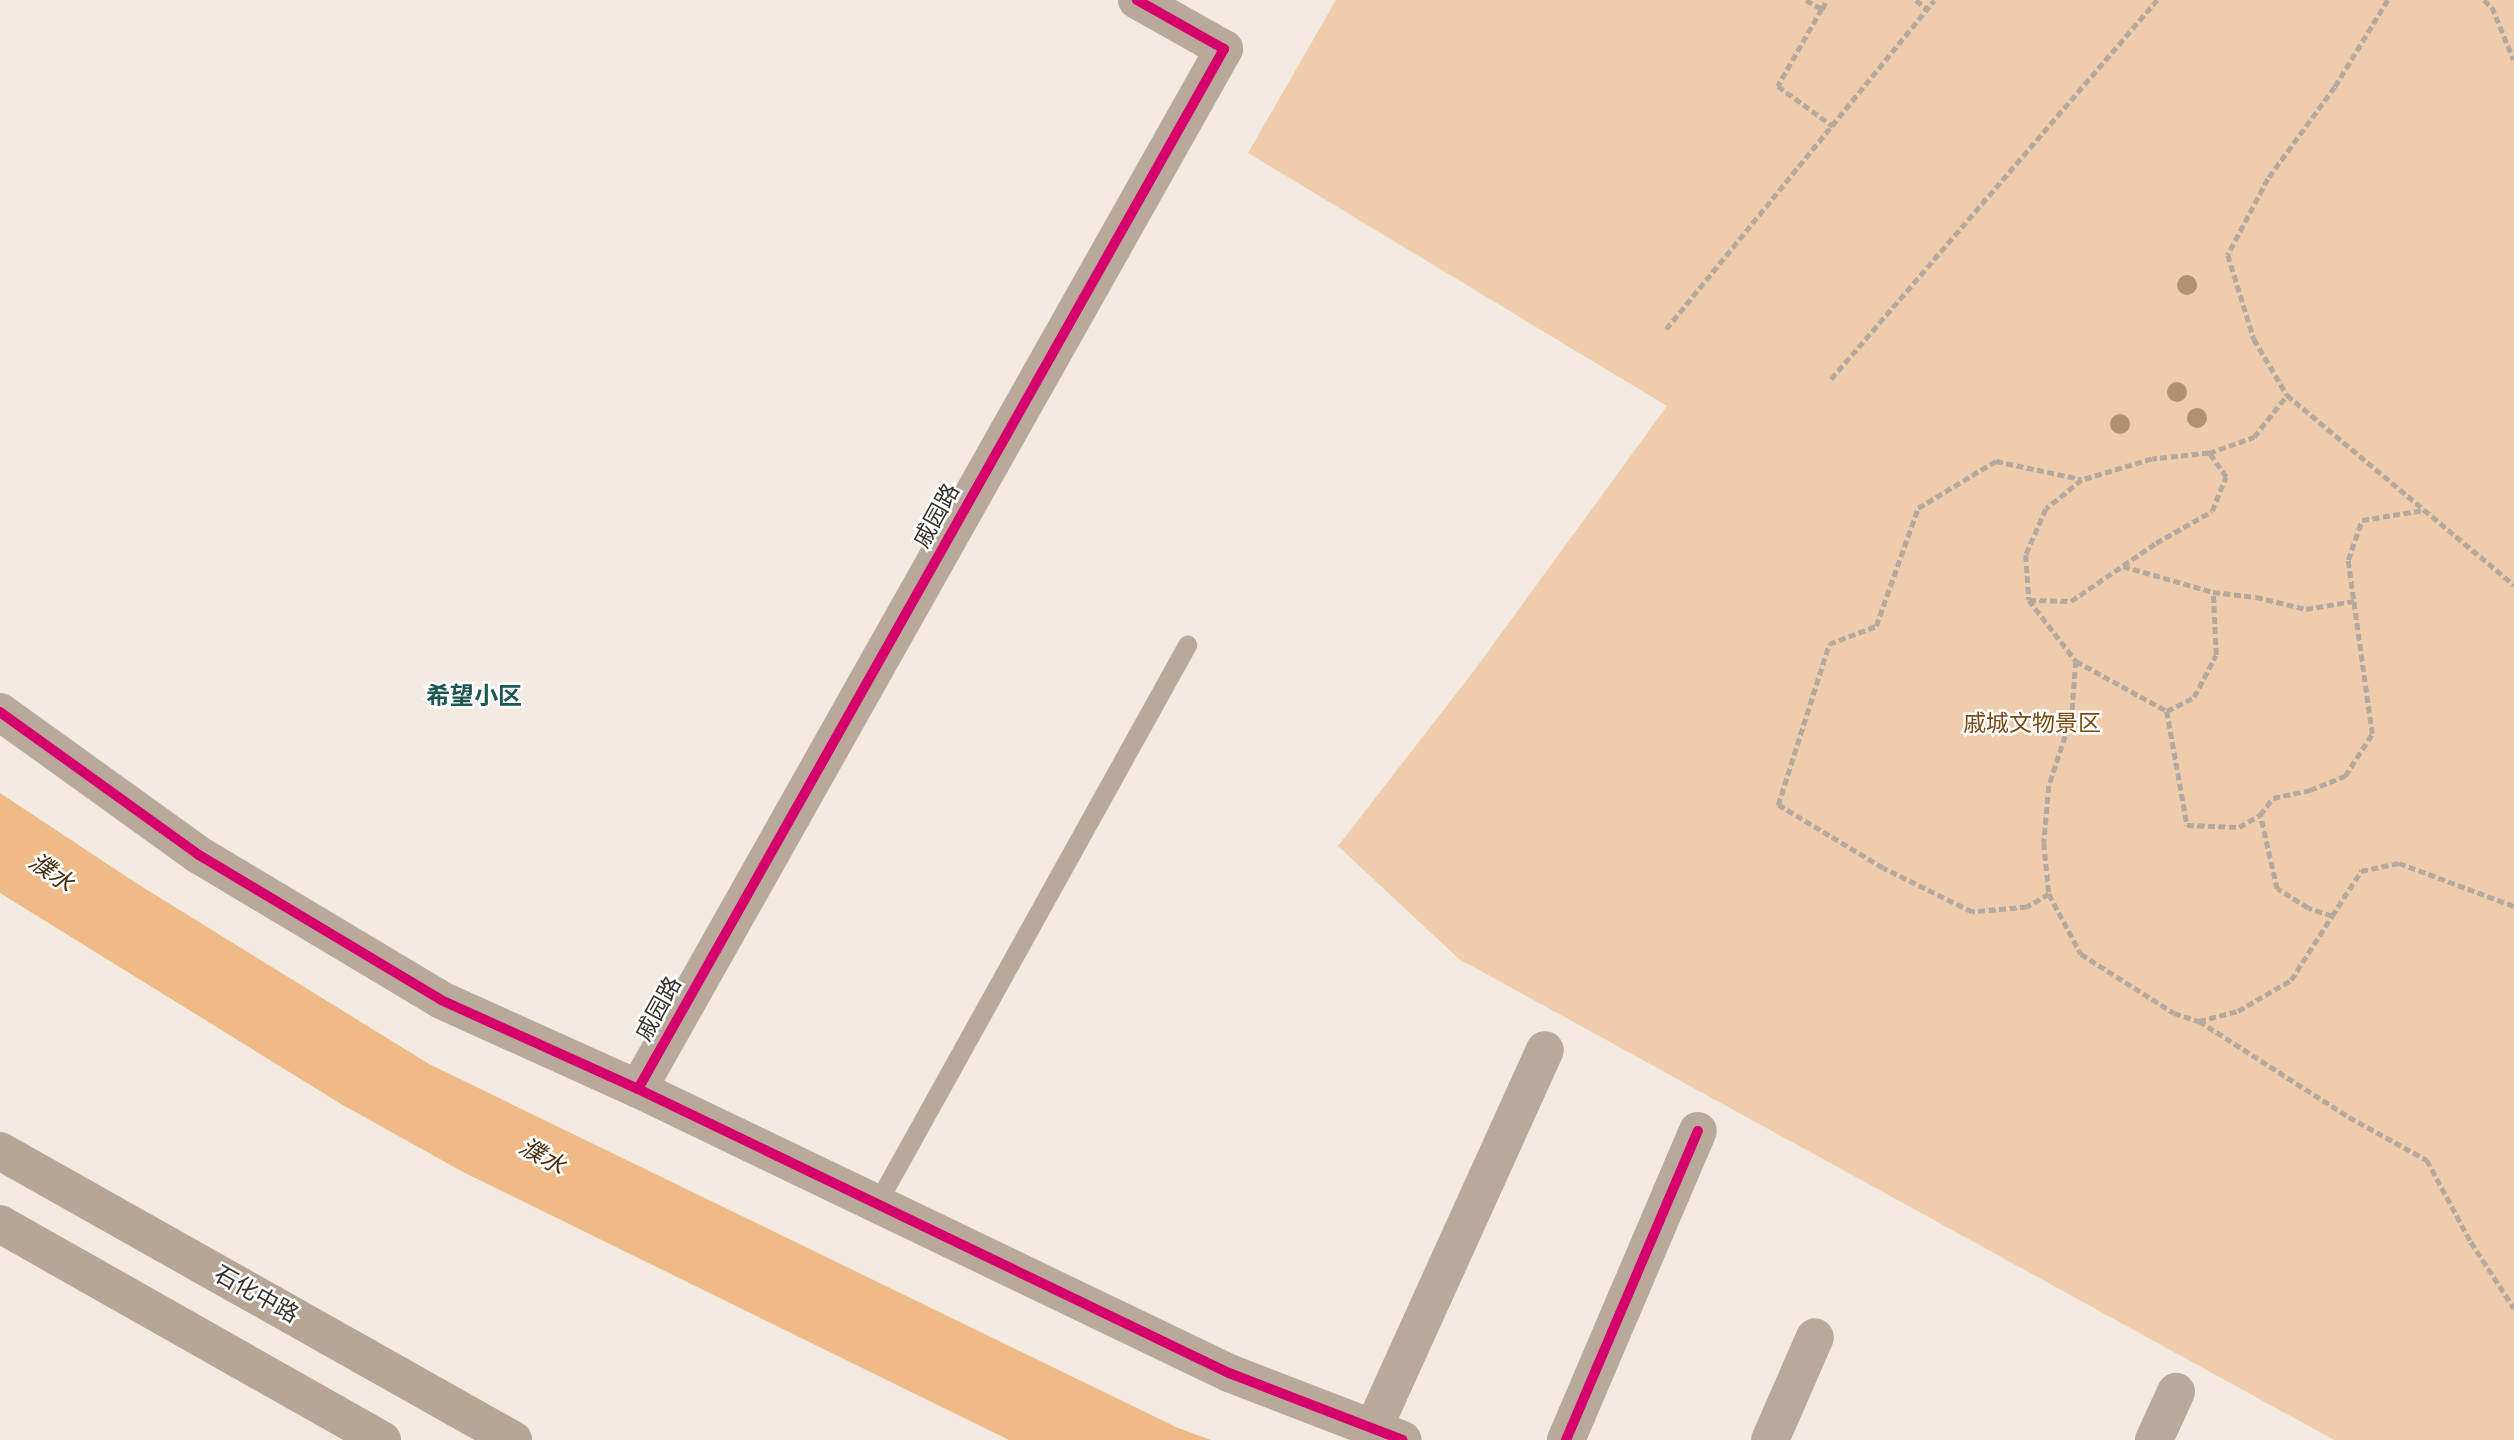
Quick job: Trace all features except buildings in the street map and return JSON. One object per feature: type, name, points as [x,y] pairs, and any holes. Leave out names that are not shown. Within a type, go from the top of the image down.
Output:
[{"type":"main road","name":"石化中路","points":[[0,1151],[513,1440]]},
{"type":"main road","points":[[0,1224],[382,1440]]},
{"type":"street","name":"戚园路","points":[[638,1089],[1224,50],[1138,0]]},
{"type":"street","points":[[0,712],[199,855],[441,1000],[638,1089],[1229,1373],[1388,1434],[1545,1051]]},
{"type":"street","points":[[1566,1440],[1698,1131]]},
{"type":"street","points":[[1770,1440],[1815,1336]]},
{"type":"street","points":[[2154,1440],[2176,1392]]},
{"type":"lane","points":[[876,1205],[1187,645]]},
{"type":"path","points":[[1805,0],[1822,9]]},
{"type":"path","points":[[1827,0],[1778,86],[1833,126]]},
{"type":"path","points":[[1916,0],[1927,9]]},
{"type":"path","points":[[1666,329],[1934,0]]},
{"type":"path","points":[[1831,379],[2157,0]]},
{"type":"path","points":[[2388,0],[2335,87],[2269,179],[2228,255],[2254,339],[2287,395],[2514,585]]},
{"type":"path","points":[[2484,0],[2492,8],[2514,60]]},
{"type":"path","points":[[2167,711],[2076,661],[2029,600],[2026,555],[2046,509],[2082,480],[2152,459],[2209,453],[2254,438],[2287,395]]},
{"type":"path","points":[[2029,600],[2071,601],[2212,511],[2226,477],[2209,453]]},
{"type":"path","points":[[2049,894],[2027,906],[1972,912],[1883,868],[1778,805],[1829,644],[1877,626],[1919,508],[1996,461],[2082,480]]},
{"type":"path","points":[[2167,711],[2187,825],[2239,827],[2260,815],[2273,798],[2310,790],[2345,776],[2372,734],[2348,560],[2362,520],[2424,510]]},
{"type":"path","points":[[2122,566],[2213,592],[2256,597],[2306,609],[2354,601]]},
{"type":"path","points":[[2167,711],[2194,697],[2216,656],[2213,592]]},
{"type":"path","points":[[2076,661],[2072,716],[2049,786],[2044,843],[2049,894],[2081,954],[2174,1013],[2199,1021],[2349,1116],[2427,1160],[2471,1242],[2514,1308]]},
{"type":"path","points":[[2260,815],[2277,888],[2308,908],[2332,916]]},
{"type":"path","points":[[2199,1021],[2238,1011],[2291,980],[2361,871],[2399,863],[2514,906]]},
{"type":"green space","name":"戚城文物景区","points":[[1336,0],[2514,0],[2514,1440],[2334,1440],[1459,959],[1338,846],[1473,672],[1667,406],[1248,153]]},
{"type":"water","name":"濮水","points":[[0,793],[136,883],[429,1064],[1178,1428],[1211,1440],[1009,1440],[463,1172],[341,1104],[0,893]]},
{"type":"cycle path","points":[[638,1089],[1224,49],[1137,0]]},
{"type":"cycle path","points":[[0,712],[199,855],[441,1000],[638,1089],[1229,1373],[1403,1440]]},
{"type":"cycle path","points":[[1566,1440],[1698,1131]]},
{"type":"district","name":"希望小区","points":[[474,697]]}]
